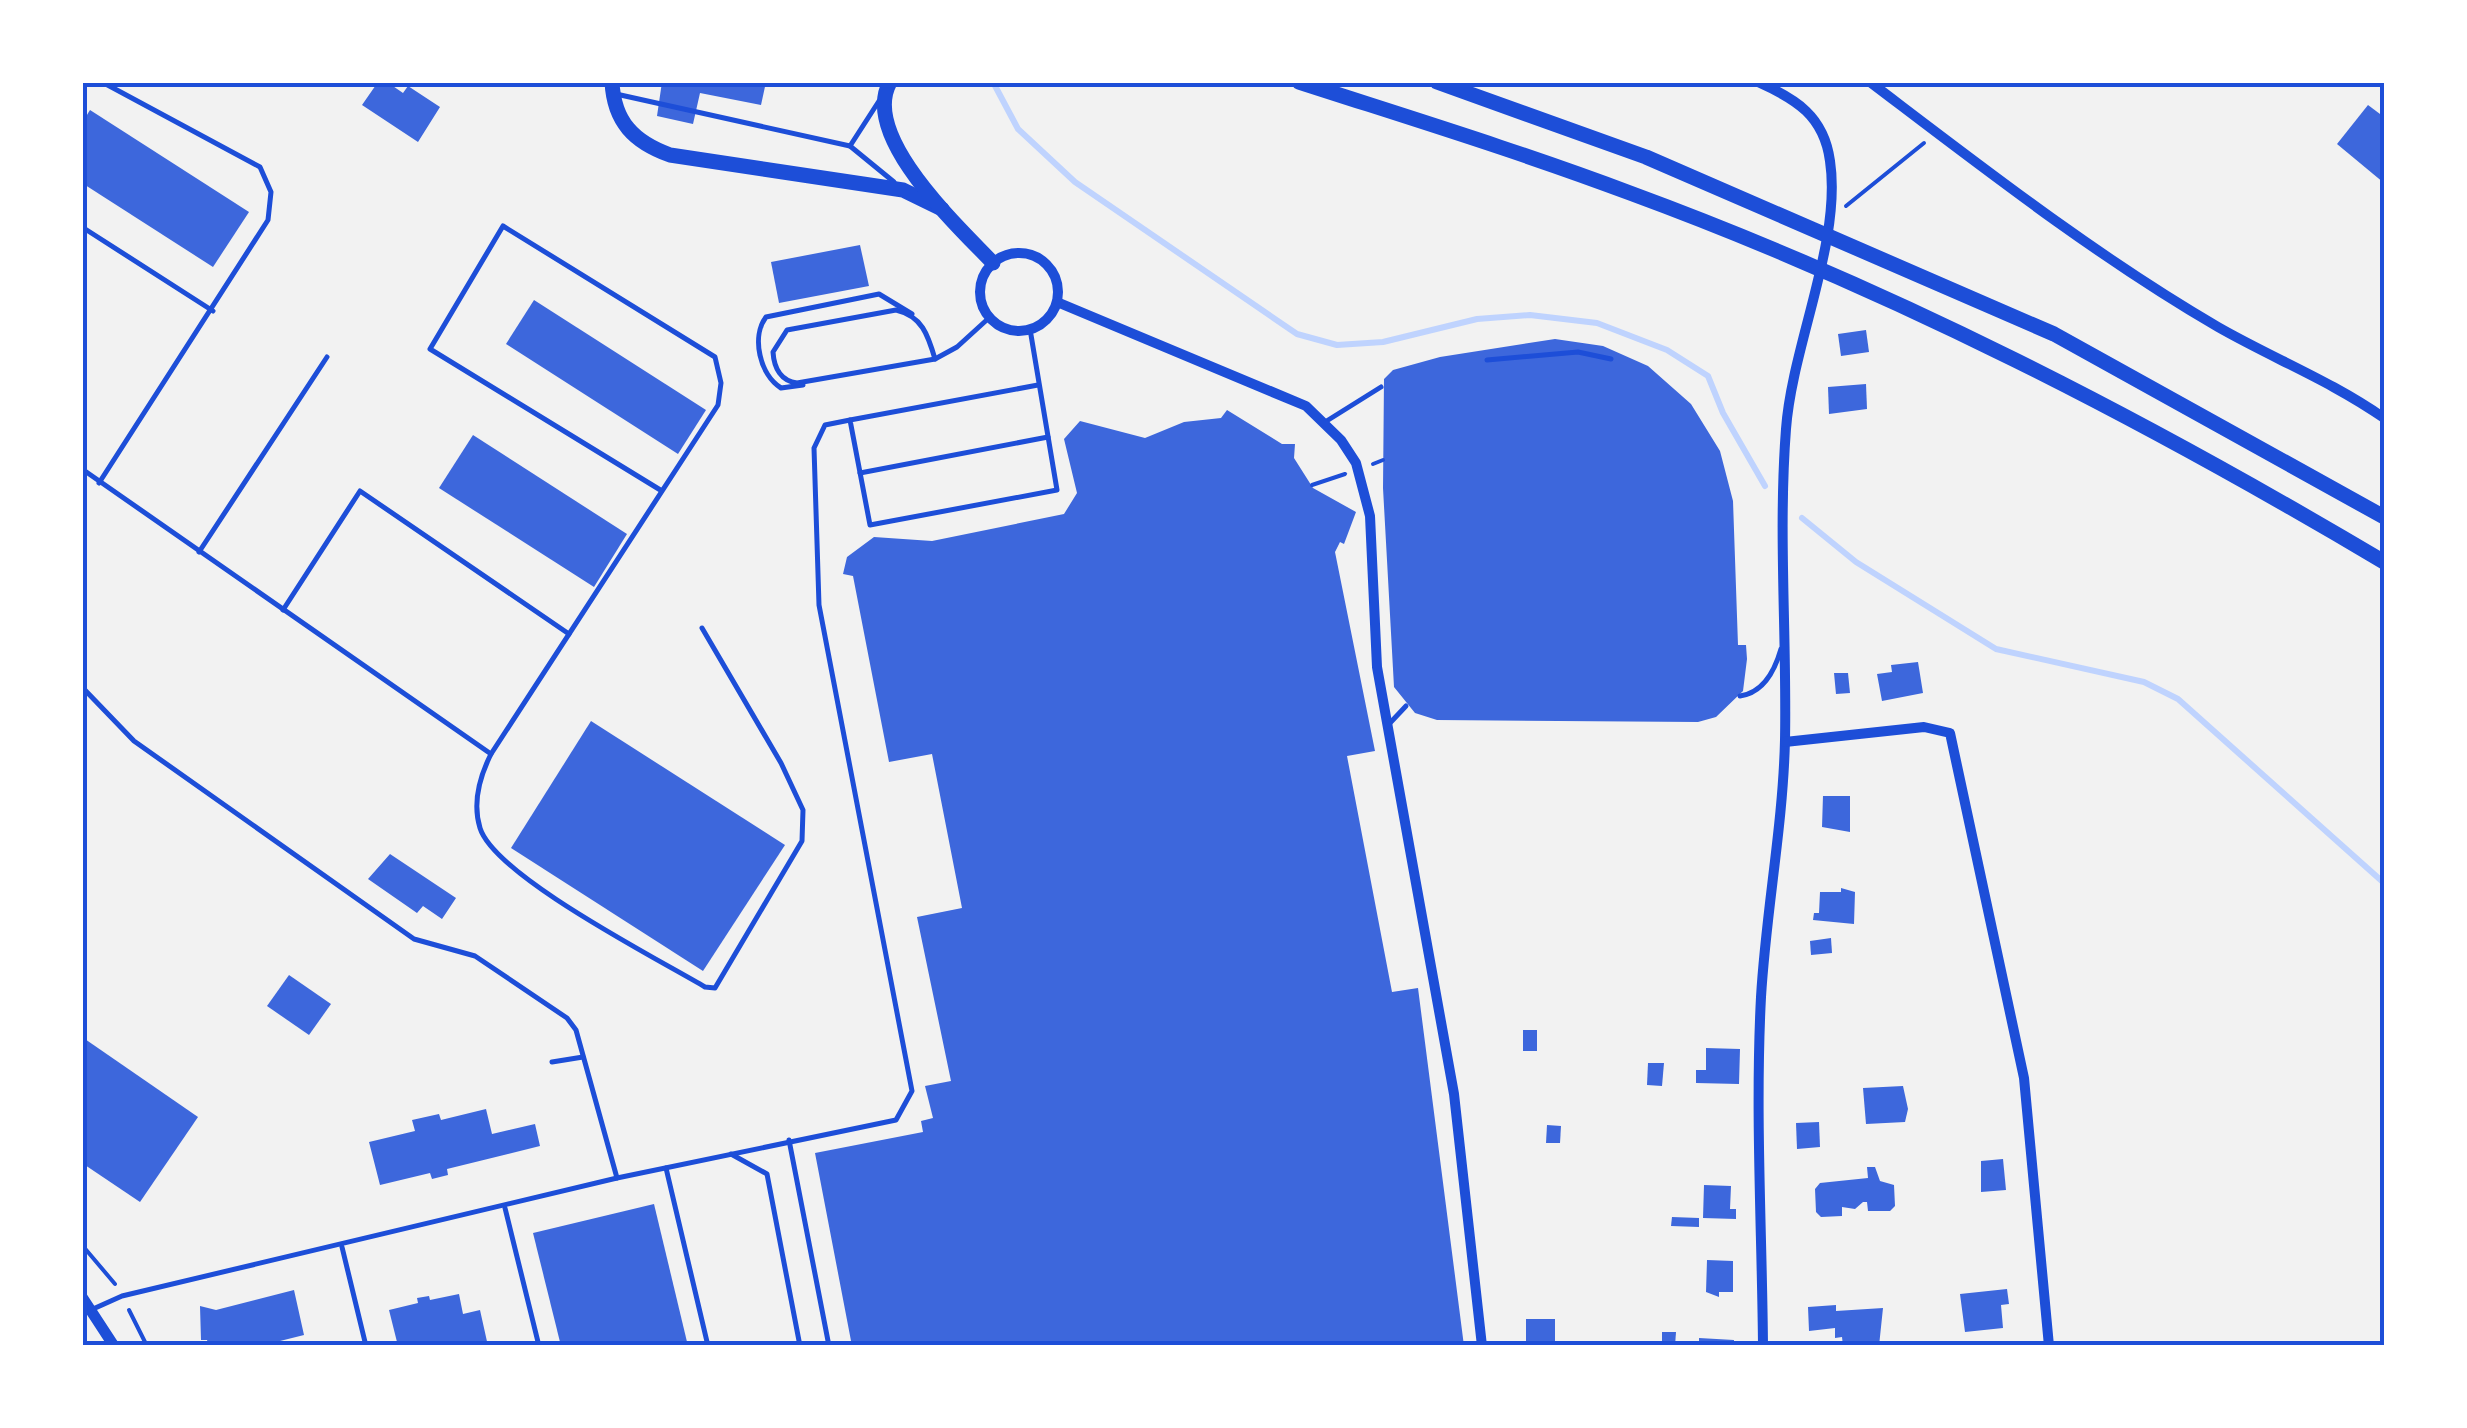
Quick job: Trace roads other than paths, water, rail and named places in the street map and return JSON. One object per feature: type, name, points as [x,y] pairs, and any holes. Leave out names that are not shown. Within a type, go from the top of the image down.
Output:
[{"type":"highway","points":[[1299,82],[1630,193],[1846,281],[2035,368],[2227,469],[2384,562]]},
{"type":"highway","points":[[1436,82],[1646,157],[2054,334],[2384,517]]},
{"type":"highway","points":[[888,86],[882,107],[885,128],[942,209],[993,263]]},
{"type":"highway","points":[[612,88],[619,117],[634,138],[670,155],[903,190],[942,209]]},
{"type":"street","points":[[1758,82],[1797,99],[1819,126],[1830,160],[1828,211],[1786,425],[1785,742],[1761,998],[1763,1346]]},
{"type":"street","points":[[1870,82],[2020,196],[2218,327],[2338,386],[2384,418]]},
{"type":"street","points":[[1016,253],[1039,258],[1055,277],[1057,302],[1042,323],[1030,329],[1008,329],[990,318],[981,284],[993,263],[1016,253]]},
{"type":"street","points":[[1057,302],[1306,406],[1325,422],[1356,463],[1367,493],[1378,666],[1454,1094],[1482,1346]]},
{"type":"street","points":[[1785,742],[1924,727],[1950,733],[2024,1078],[2049,1346]]},
{"type":"street","points":[[82,1297],[114,1346]]},
{"type":"lane","points":[[99,483],[268,220],[271,192],[260,166],[102,82]]},
{"type":"lane","points":[[850,146],[888,86]]},
{"type":"lane","points":[[612,88],[850,146],[903,190]]},
{"type":"lane","points":[[662,491],[430,349],[503,226],[715,357],[721,383],[718,405],[491,754],[478,781],[480,830],[514,870],[705,987],[716,988],[802,841],[804,810],[702,628]]},
{"type":"lane","points":[[82,227],[212,310]]},
{"type":"lane","points":[[810,382],[790,390],[768,378],[760,336],[766,317],[880,294],[902,304],[918,320],[935,358]]},
{"type":"lane","points":[[918,320],[896,310],[786,330],[773,352],[776,370],[789,382],[810,382],[935,358],[957,348],[990,318]]},
{"type":"lane","points":[[850,420],[870,525],[1058,490],[1030,329]]},
{"type":"lane","points":[[1487,360],[1578,352],[1611,359]]},
{"type":"lane","points":[[199,552],[327,357]]},
{"type":"lane","points":[[93,1309],[122,1296],[342,1247],[617,1178],[896,1120],[912,1091],[819,605],[814,448],[825,425],[1038,385]]},
{"type":"lane","points":[[1325,422],[1381,388]]},
{"type":"lane","points":[[860,474],[1048,438]]},
{"type":"lane","points":[[82,472],[491,754]]},
{"type":"lane","points":[[283,610],[360,491],[569,634]]},
{"type":"lane","points":[[1740,696],[1757,690],[1770,676],[1783,642]]},
{"type":"lane","points":[[82,686],[134,742],[414,939],[475,956],[567,1018],[576,1030],[617,1178]]},
{"type":"lane","points":[[1390,723],[1406,706]]},
{"type":"lane","points":[[552,1062],[584,1057]]},
{"type":"lane","points":[[789,1140],[828,1346]]},
{"type":"lane","points":[[728,1154],[753,1162],[767,1174],[800,1346]]},
{"type":"lane","points":[[666,1168],[708,1346]]},
{"type":"lane","points":[[505,1208],[540,1346]]},
{"type":"lane","points":[[342,1247],[366,1346]]},
{"type":"waterway","points":[[993,82],[1018,129],[1075,182],[1297,334],[1337,345],[1383,342],[1477,319],[1530,315],[1597,323],[1667,350],[1708,376],[1723,413],[1765,486]]},
{"type":"waterway","points":[[1802,518],[1856,562],[1996,649],[2144,682],[2178,699],[2384,883]]}]
